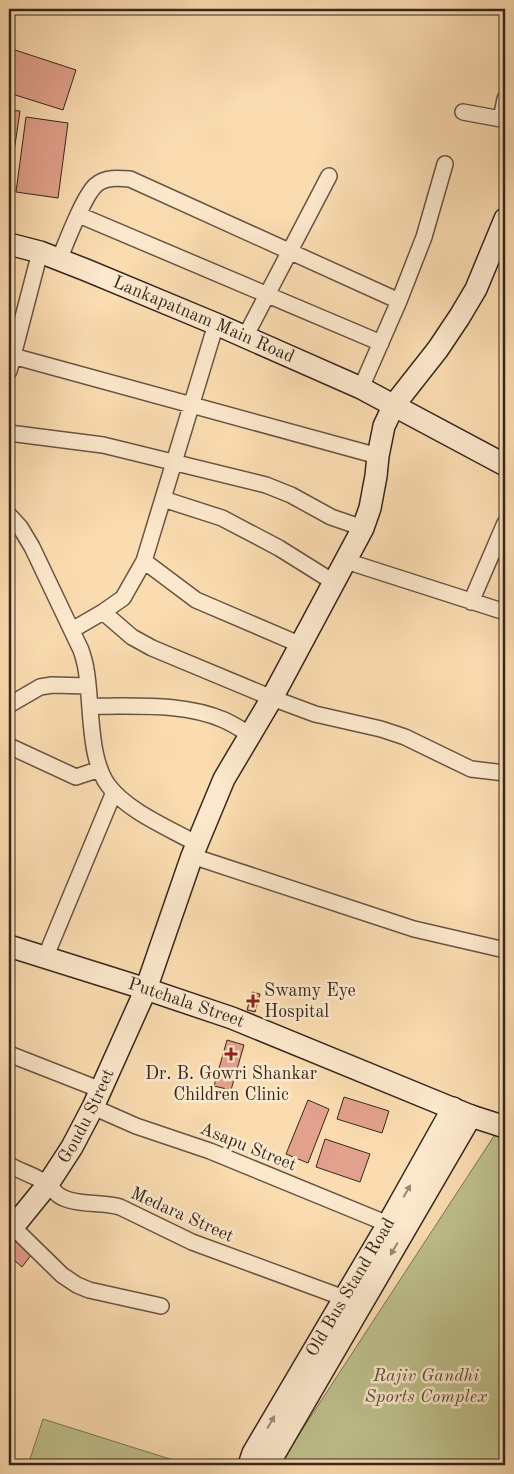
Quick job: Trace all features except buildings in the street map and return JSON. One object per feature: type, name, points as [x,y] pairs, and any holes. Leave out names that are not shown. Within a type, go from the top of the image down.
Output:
[{"type":"street","points":[[463,112],[501,119],[505,99]]},
{"type":"street","points":[[361,388],[399,301],[424,237],[445,164]]},
{"type":"street","points":[[245,337],[329,176]]},
{"type":"street","points":[[9,371],[11,355],[50,256],[79,215],[88,194],[96,184],[117,178],[130,179],[399,301]]},
{"type":"street","points":[[79,215],[380,343]]},
{"type":"street","name":"Goudu Street","points":[[10,1228],[48,1184],[72,1147],[97,1098],[146,989],[194,850],[224,779],[272,698],[363,528],[370,508],[384,426],[394,405],[438,349],[476,289],[505,219]]},
{"type":"street","name":"Lankapatnam Main Road","points":[[9,244],[50,256],[216,324],[361,388],[505,465]]},
{"type":"street","points":[[72,630],[123,598],[144,562],[216,324]]},
{"type":"street","points":[[11,355],[378,456]]},
{"type":"street","points":[[9,433],[94,443],[278,489],[331,517],[363,528]]},
{"type":"street","points":[[163,498],[222,518],[279,548],[335,582]]},
{"type":"street","points":[[9,515],[20,527],[32,547],[84,659],[94,741],[100,769],[104,779],[114,792],[194,850],[414,929],[505,950]]},
{"type":"street","points":[[471,602],[505,523]]},
{"type":"street","points":[[144,562],[196,600],[301,645]]},
{"type":"street","points":[[346,562],[505,612]]},
{"type":"street","points":[[103,612],[132,637],[152,648],[272,698],[315,714],[381,729],[405,737],[472,769],[505,773]]},
{"type":"street","points":[[9,705],[40,687],[88,686]]},
{"type":"street","points":[[90,706],[187,710],[225,720],[251,735]]},
{"type":"street","points":[[9,746],[76,777],[100,769]]},
{"type":"street","points":[[45,958],[114,792]]},
{"type":"street","name":"Putchala Street","points":[[9,946],[232,1018],[462,1112],[505,1127]]},
{"type":"street","name":"Asapu Street","points":[[9,1054],[97,1098],[136,1126],[210,1151],[388,1224]]},
{"type":"street","name":"Old Bus Stand Road","points":[[249,1465],[263,1436],[388,1224],[462,1112]]},
{"type":"street","name":"Old Bus Stand Road","points":[[270,1465],[462,1112]]},
{"type":"street","name":"Medara Street","points":[[9,1165],[48,1184],[58,1195],[69,1200],[120,1207],[201,1246],[344,1298]]},
{"type":"street","points":[[10,1228],[76,1286],[161,1306]]},
{"type":"green space","name":"Rajiv Gandhi Sports Complex","points":[[496,1133],[505,1135],[505,1465],[281,1465],[283,1459]]},
{"type":"green space","points":[[43,1419],[189,1465],[28,1465]]},
{"type":"place","name":"Swamy Eye Hospital","points":[[253,1001]]},
{"type":"place","name":"Dr. B. Gowri Shankar Children Clinic","points":[[231,1054]]}]
